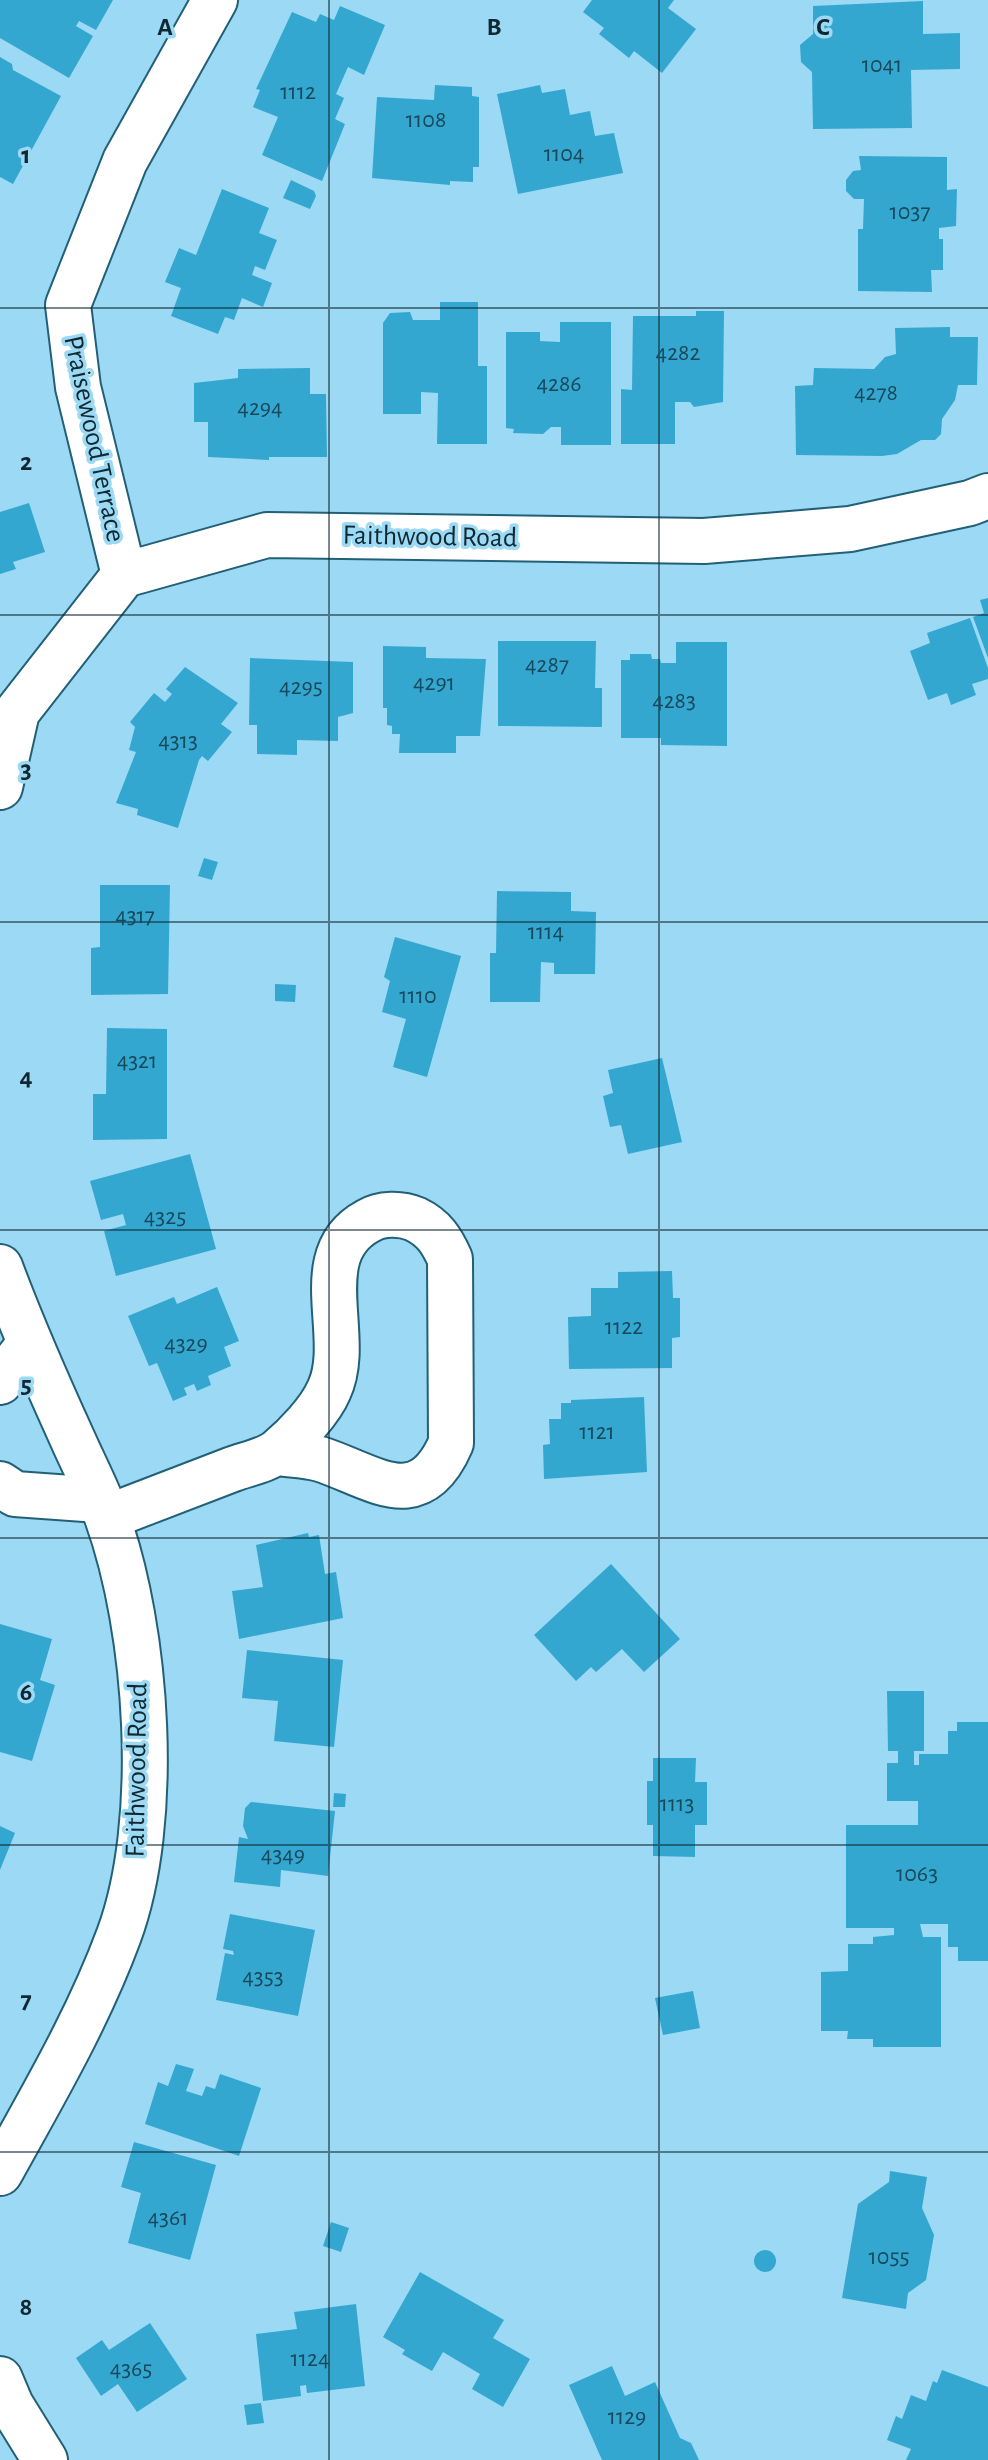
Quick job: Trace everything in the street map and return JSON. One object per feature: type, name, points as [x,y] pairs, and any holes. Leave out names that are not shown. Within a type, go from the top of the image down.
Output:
[{"type":"street","name":"Praisewood Terrace","points":[[124,575],[78,387],[68,305],[125,161],[215,0]]},
{"type":"street","name":"Faithwood Road","points":[[124,575],[267,535],[704,541],[850,529],[970,503],[988,496]]},
{"type":"street","points":[[0,787],[17,712],[124,575]]},
{"type":"street","points":[[0,1484],[15,1494],[104,1509],[277,1453],[318,1459],[386,1487],[417,1482],[442,1463],[451,1443],[450,1259],[442,1241],[428,1227],[411,1217],[381,1216],[355,1229],[342,1244],[335,1262],[336,1371],[322,1401],[277,1453]]},
{"type":"street","name":"Faithwood Road","points":[[0,1267],[30,1343],[104,1509],[130,1605],[143,1713],[141,1852],[120,1932],[87,2014],[0,2173]]},
{"type":"street","points":[[0,1382],[30,1343]]},
{"type":"street","points":[[0,2379],[11,2405],[45,2460]]},
{"type":"building","points":[[0,0],[113,0],[96,30],[79,21],[76,26],[93,36],[69,78],[0,38]]},
{"type":"building","points":[[592,0],[674,0],[668,8],[696,29],[662,73],[634,51],[629,58],[599,34],[604,28],[583,12]]},
{"type":"building","points":[[923,1],[923,34],[960,33],[960,69],[911,70],[912,128],[813,129],[812,72],[801,62],[800,45],[813,34],[813,6]]},
{"type":"building","points":[[340,6],[385,25],[364,75],[348,67],[336,94],[344,98],[335,119],[345,124],[322,181],[262,155],[278,117],[253,107],[260,90],[256,89],[292,12],[316,22],[320,14],[334,20]]},
{"type":"building","points":[[0,57],[12,64],[13,70],[61,96],[13,184],[0,177]]},
{"type":"building","points":[[435,85],[472,87],[472,96],[479,97],[479,167],[473,167],[473,182],[450,181],[450,185],[372,178],[377,97],[434,100]]},
{"type":"building","points":[[540,85],[542,93],[565,89],[570,115],[590,111],[595,136],[614,133],[623,173],[518,194],[497,94]]},
{"type":"building","points":[[859,156],[947,157],[947,190],[957,189],[956,226],[939,228],[939,239],[943,239],[943,270],[931,270],[932,292],[858,291],[858,229],[863,229],[864,199],[854,199],[846,191],[846,180],[853,171],[861,170]]},
{"type":"building","points":[[291,180],[314,191],[316,196],[310,209],[283,198]]},
{"type":"building","points":[[222,189],[269,208],[259,233],[277,240],[265,270],[255,266],[252,275],[272,283],[263,307],[242,298],[234,320],[225,317],[218,334],[171,316],[181,288],[165,282],[179,248],[196,255]]},
{"type":"building","points":[[440,302],[478,302],[478,366],[487,366],[487,444],[437,444],[438,393],[421,392],[421,414],[383,414],[383,323],[390,313],[410,312],[413,320],[440,320]]},
{"type":"building","points":[[696,311],[724,311],[723,402],[694,407],[690,402],[675,402],[675,444],[621,444],[621,389],[632,390],[633,316],[696,316]]},
{"type":"building","points":[[560,322],[611,322],[611,445],[561,445],[561,427],[551,427],[543,434],[513,433],[514,429],[506,428],[506,332],[540,332],[540,341],[560,342]]},
{"type":"building","points":[[950,327],[950,337],[978,337],[977,385],[958,385],[955,400],[942,419],[941,434],[935,440],[921,440],[897,454],[882,456],[796,455],[795,386],[813,385],[814,368],[874,369],[885,357],[896,354],[895,328]]},
{"type":"building","points":[[310,368],[310,394],[326,394],[327,457],[269,457],[269,460],[208,457],[208,422],[194,422],[194,383],[238,378],[238,369]]},
{"type":"building","points":[[29,503],[45,552],[13,562],[16,569],[0,574],[0,512]]},
{"type":"building","points":[[988,598],[988,658],[973,617],[984,613],[980,600]]},
{"type":"building","points":[[970,618],[988,668],[988,679],[972,684],[976,695],[951,705],[947,693],[928,700],[910,651],[930,643],[927,633]]},
{"type":"building","points":[[498,641],[596,641],[595,688],[602,688],[602,727],[498,726]]},
{"type":"building","points":[[676,642],[727,642],[727,746],[661,745],[661,738],[621,738],[621,660],[630,660],[630,654],[651,654],[652,659],[660,659],[661,663],[676,663]]},
{"type":"building","points":[[383,646],[426,647],[426,658],[486,659],[480,736],[456,736],[456,753],[399,753],[400,734],[392,734],[392,726],[387,725],[387,708],[383,708]]},
{"type":"building","points":[[250,658],[353,662],[353,713],[338,717],[338,741],[297,740],[297,755],[257,754],[257,725],[249,725]]},
{"type":"building","points":[[185,667],[238,703],[221,724],[232,732],[208,761],[202,756],[199,760],[178,828],[137,815],[138,809],[116,803],[136,752],[129,750],[135,727],[130,722],[154,693],[165,702],[172,694],[166,689]]},
{"type":"building","points":[[204,858],[218,862],[212,880],[198,876]]},
{"type":"building","points":[[100,885],[170,885],[168,994],[91,995],[91,948],[100,947]]},
{"type":"building","points":[[497,891],[571,892],[571,911],[596,912],[595,974],[554,974],[554,963],[541,962],[540,1002],[490,1002],[490,953],[496,953]]},
{"type":"building","points":[[395,937],[461,956],[427,1077],[393,1067],[406,1019],[382,1012],[390,981],[384,977]]},
{"type":"building","points":[[275,984],[296,985],[295,1002],[275,1001]]},
{"type":"building","points":[[107,1028],[167,1029],[167,1139],[93,1140],[93,1094],[106,1094]]},
{"type":"building","points":[[662,1058],[682,1142],[628,1154],[621,1125],[610,1127],[603,1096],[613,1093],[608,1070]]},
{"type":"building","points":[[190,1154],[216,1249],[116,1276],[104,1231],[126,1225],[123,1214],[101,1220],[90,1181]]},
{"type":"building","points":[[672,1271],[673,1298],[680,1298],[680,1337],[672,1338],[672,1368],[569,1369],[568,1317],[591,1316],[591,1288],[618,1288],[618,1272]]},
{"type":"building","points":[[217,1287],[239,1341],[224,1347],[231,1366],[208,1376],[211,1385],[197,1391],[194,1384],[184,1388],[187,1395],[173,1401],[157,1363],[149,1366],[128,1316],[174,1297],[177,1304]]},
{"type":"building","points":[[644,1397],[647,1472],[544,1479],[543,1445],[550,1444],[549,1419],[561,1419],[561,1403]]},
{"type":"building","points":[[308,1533],[309,1537],[319,1535],[325,1574],[336,1572],[343,1618],[239,1639],[232,1591],[263,1587],[256,1545]]},
{"type":"building","points":[[611,1564],[680,1639],[644,1672],[622,1649],[596,1672],[591,1667],[576,1681],[534,1635]]},
{"type":"building","points":[[0,1624],[52,1639],[40,1680],[55,1685],[32,1761],[0,1752]]},
{"type":"building","points":[[247,1650],[343,1660],[334,1747],[274,1741],[278,1701],[242,1698]]},
{"type":"building","points":[[887,1691],[924,1691],[924,1751],[914,1751],[914,1765],[919,1765],[919,1754],[948,1754],[948,1731],[957,1731],[957,1722],[988,1722],[988,1961],[958,1961],[958,1947],[948,1947],[948,1924],[920,1924],[923,1937],[941,1937],[941,2047],[873,2047],[873,2039],[847,2039],[848,2031],[821,2031],[821,1972],[848,1971],[848,1944],[873,1944],[873,1937],[894,1935],[894,1928],[846,1928],[846,1825],[918,1825],[918,1801],[887,1801],[887,1763],[898,1763],[898,1751],[888,1751]]},
{"type":"building","points":[[653,1758],[696,1758],[695,1782],[707,1782],[707,1825],[695,1825],[695,1857],[653,1856],[653,1825],[647,1825],[647,1781],[653,1781]]},
{"type":"building","points":[[334,1793],[346,1794],[345,1807],[333,1807]]},
{"type":"building","points":[[251,1802],[335,1811],[328,1876],[281,1870],[280,1887],[234,1882],[239,1837],[248,1839],[243,1826],[245,1808]]},
{"type":"building","points":[[0,1826],[15,1833],[0,1870]]},
{"type":"building","points":[[230,1914],[315,1930],[298,2016],[216,2000],[225,1953],[234,1955],[233,1951],[223,1949]]},
{"type":"building","points":[[693,1991],[700,2028],[663,2035],[655,1998]]},
{"type":"building","points":[[176,2064],[194,2069],[186,2091],[202,2096],[206,2086],[215,2089],[220,2074],[261,2088],[239,2156],[145,2124],[158,2082],[168,2086]]},
{"type":"building","points":[[134,2142],[216,2165],[190,2260],[128,2243],[141,2193],[121,2187]]},
{"type":"building","points":[[890,2171],[927,2177],[922,2208],[934,2235],[926,2280],[908,2293],[906,2309],[842,2298],[858,2204],[889,2182]]},
{"type":"building","points":[[331,2222],[349,2228],[341,2252],[323,2246]]},
{"type":"building","points":[[765,2250],[773,2253],[776,2261],[773,2269],[765,2272],[757,2269],[754,2261],[757,2253]]},
{"type":"building","points":[[420,2272],[504,2320],[493,2338],[530,2359],[503,2407],[472,2389],[480,2374],[443,2352],[432,2371],[402,2354],[405,2350],[383,2337]]},
{"type":"building","points":[[356,2304],[365,2386],[307,2393],[306,2385],[300,2386],[301,2396],[263,2401],[256,2334],[297,2329],[294,2312]]},
{"type":"building","points":[[150,2323],[187,2379],[137,2412],[118,2384],[101,2396],[76,2358],[102,2340],[109,2350]]},
{"type":"building","points":[[612,2366],[625,2396],[655,2382],[680,2438],[691,2443],[699,2460],[602,2460],[569,2385]]},
{"type":"building","points":[[942,2370],[988,2387],[988,2460],[906,2460],[911,2449],[887,2440],[896,2416],[902,2419],[911,2395],[926,2401],[933,2381],[937,2383]]},
{"type":"building","points":[[261,2403],[264,2423],[247,2425],[244,2405]]}]
